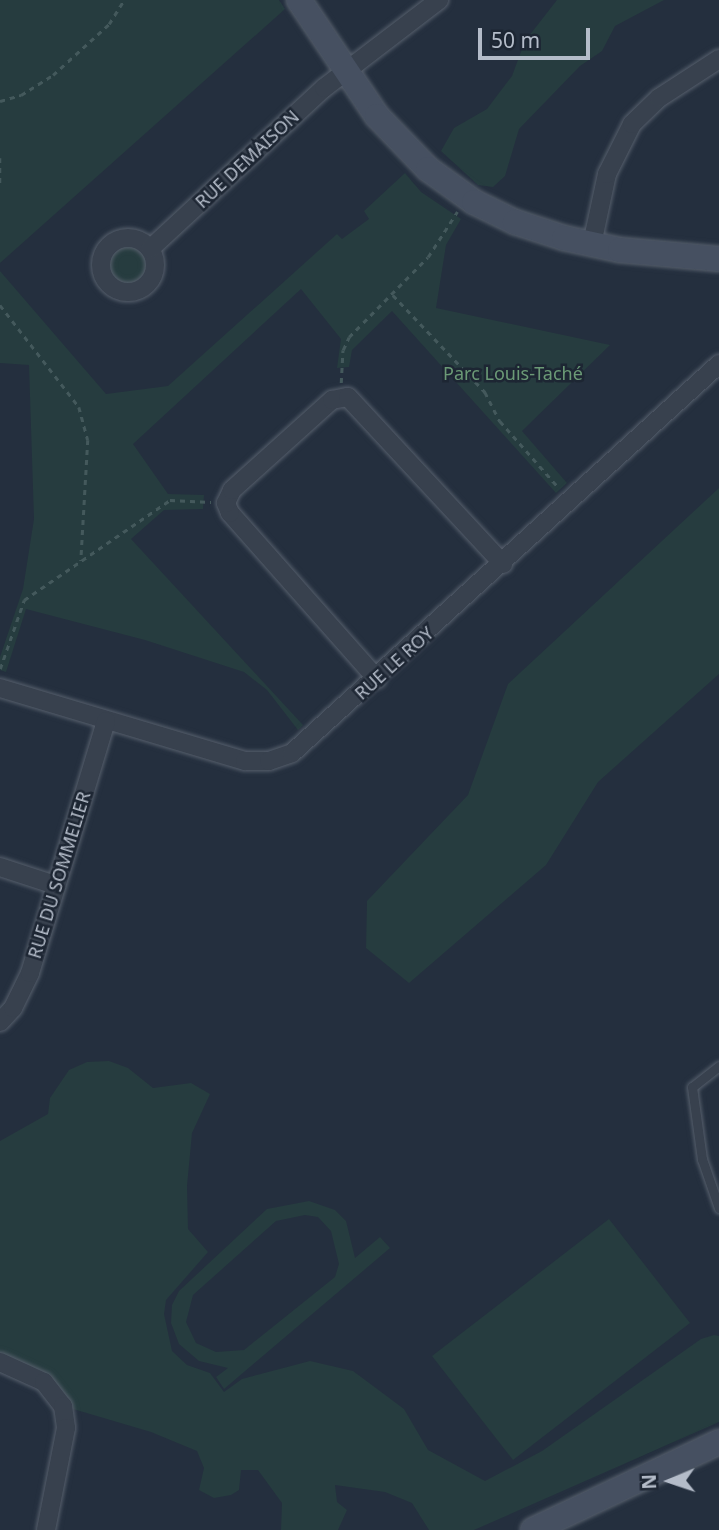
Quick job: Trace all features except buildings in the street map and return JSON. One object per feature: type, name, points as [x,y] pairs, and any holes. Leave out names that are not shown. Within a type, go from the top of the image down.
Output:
[{"type":"street","points":[[299,0],[347,72],[408,150],[465,196],[515,222],[592,244],[719,259]]},
{"type":"street","name":"RUE DEMAISON","points":[[149,249],[347,72],[439,0]]},
{"type":"street","points":[[592,244],[607,174],[632,124],[659,98],[719,59]]},
{"type":"street","name":"RUE LE ROY","points":[[0,688],[237,760],[269,761],[304,746],[719,365]]},
{"type":"street","points":[[377,678],[230,513],[226,503],[232,490],[340,397],[355,401],[503,564]]},
{"type":"street","name":"RUE DU SOMMELIER","points":[[0,1022],[26,984],[106,721]]},
{"type":"street","points":[[0,867],[55,885]]},
{"type":"street","points":[[0,1362],[44,1382],[63,1406],[66,1428],[46,1530]]},
{"type":"street","points":[[533,1530],[719,1443]]},
{"type":"lane","points":[[719,1066],[692,1087],[702,1160],[719,1208]]},
{"type":"path","points":[[0,101],[21,95],[53,75],[109,24],[124,0]]},
{"type":"path","points":[[0,158],[0,183]]},
{"type":"path","points":[[340,397],[341,363],[349,337],[437,247],[465,196]]},
{"type":"path","points":[[393,295],[485,392],[500,421],[572,502]]},
{"type":"path","points":[[0,305],[79,407],[88,440],[81,561]]},
{"type":"path","points":[[0,669],[24,600],[170,500],[226,503]]},
{"type":"green space","points":[[0,0],[279,0],[285,9],[0,263]]},
{"type":"green space","points":[[557,0],[664,0],[615,26],[602,51],[580,66],[519,129],[505,176],[493,187],[478,185],[441,151],[454,128],[487,109],[512,76],[525,41]]},
{"type":"green space","name":"Parc Louis-Taché","points":[[405,173],[421,192],[461,219],[446,245],[436,308],[610,345],[522,431],[567,483],[556,493],[392,311],[352,350],[349,367],[337,368],[341,339],[301,289],[133,444],[168,494],[204,495],[203,509],[164,510],[131,539],[303,725],[298,730],[267,690],[244,672],[145,640],[26,609],[6,672],[0,670],[0,657],[23,589],[34,519],[29,365],[0,363],[0,271],[106,394],[168,386],[337,234],[342,239],[369,219],[364,211]]},
{"type":"green space","points":[[128,247],[141,252],[146,265],[141,278],[128,283],[115,278],[110,265],[115,252]]},
{"type":"green space","points":[[719,488],[719,674],[598,782],[546,865],[409,983],[366,948],[367,901],[468,795],[508,684]]},
{"type":"green space","points":[[109,1061],[128,1068],[153,1088],[191,1083],[210,1094],[192,1133],[187,1186],[188,1229],[208,1252],[166,1300],[164,1314],[172,1351],[187,1365],[210,1373],[224,1392],[242,1379],[310,1361],[353,1371],[404,1409],[428,1450],[485,1481],[542,1451],[701,1339],[714,1335],[719,1336],[719,1422],[474,1530],[429,1530],[412,1503],[385,1492],[335,1485],[337,1502],[347,1510],[338,1530],[281,1530],[282,1503],[258,1470],[241,1470],[239,1490],[231,1495],[214,1498],[199,1490],[204,1468],[197,1451],[151,1432],[63,1406],[0,1362],[0,1141],[48,1114],[50,1098],[69,1070],[87,1062]]},
{"type":"green space","points":[[309,1201],[335,1210],[346,1221],[355,1258],[380,1237],[390,1248],[224,1389],[216,1377],[228,1368],[199,1361],[179,1344],[171,1323],[172,1305],[179,1291],[267,1209]],"holes":[[[305,1215],[318,1217],[331,1231],[339,1264],[335,1277],[244,1350],[216,1352],[196,1343],[186,1322],[193,1295],[276,1221]]]},
{"type":"green space","points":[[609,1219],[690,1323],[513,1460],[432,1356]]}]
